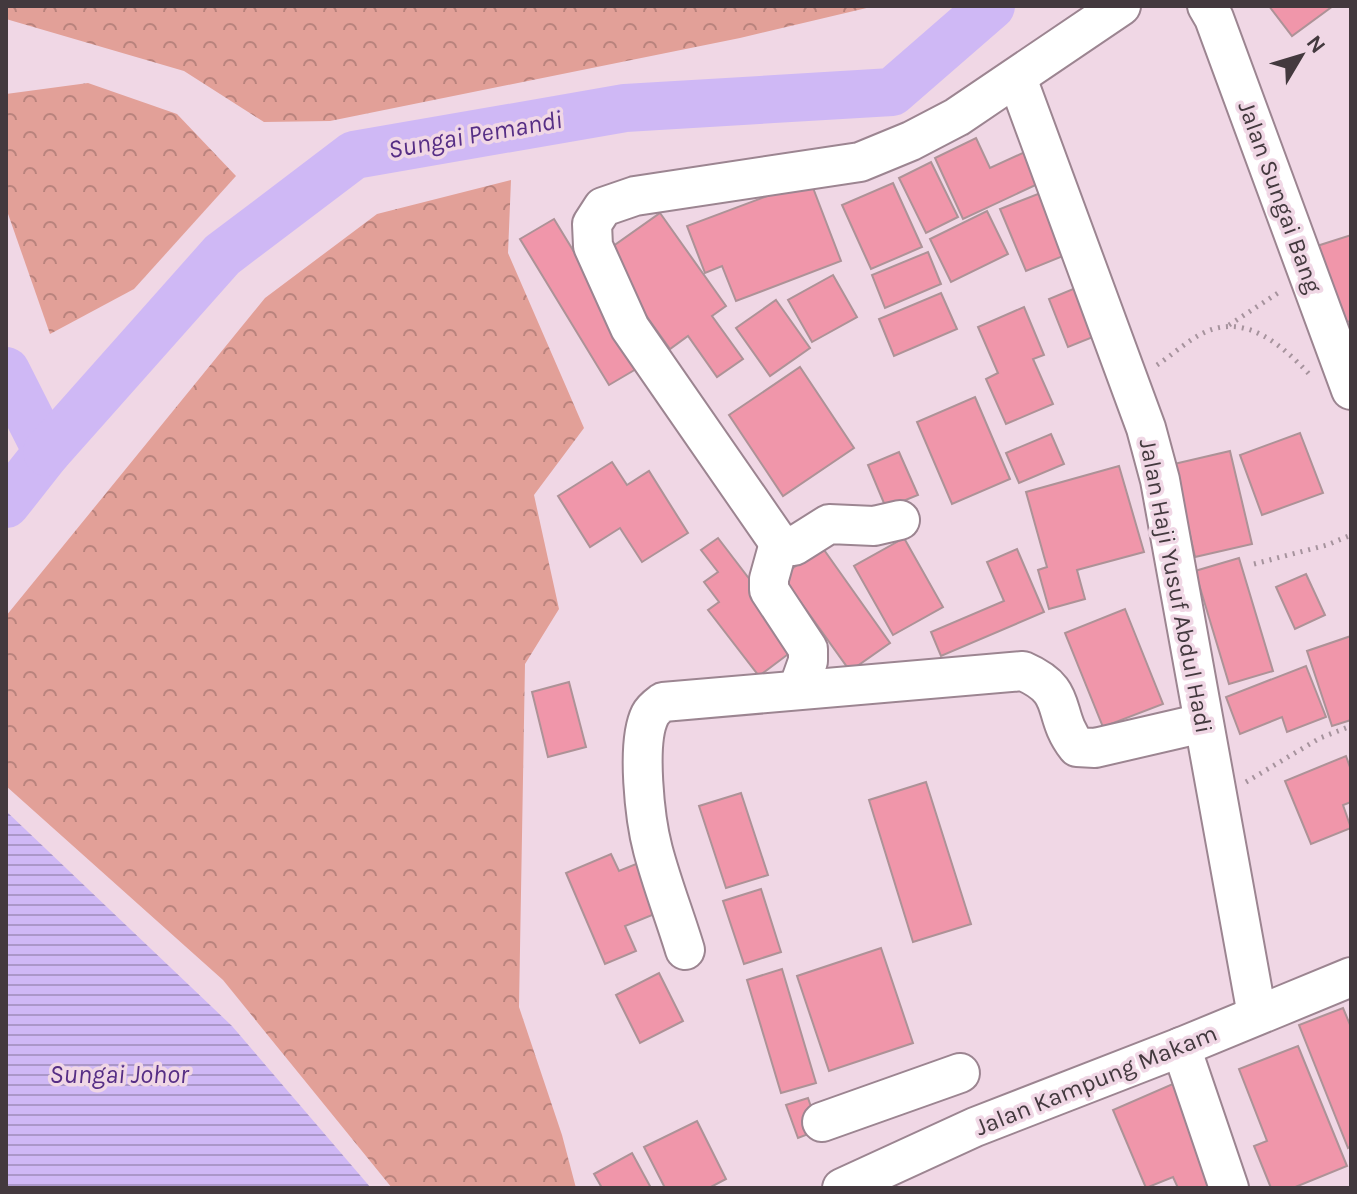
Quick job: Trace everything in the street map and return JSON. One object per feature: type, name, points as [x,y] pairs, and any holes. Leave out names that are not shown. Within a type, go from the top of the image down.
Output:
[{"type":"street","points":[[900,520],[874,526],[829,524],[794,546],[779,543],[630,328],[593,246],[592,224],[603,207],[635,196],[860,162],[957,117],[1121,6]]},
{"type":"street","name":"Jalan Sungai Bang","points":[[1207,6],[1308,274],[1343,342],[1335,387]]},
{"type":"street","name":"Jalan Haji Yusuf Abdul Hadi","points":[[1017,78],[1146,428],[1160,480],[1257,1015]]},
{"type":"street","points":[[779,543],[769,590],[808,649],[808,661],[798,689]]},
{"type":"street","points":[[685,950],[652,847],[646,805],[644,753],[651,714],[663,702],[1023,671],[1044,680],[1056,696],[1066,733],[1077,747],[1095,748],[1203,723]]},
{"type":"street","name":"Jalan Kampung Makam","points":[[842,1188],[906,1174],[975,1127],[1350,979]]},
{"type":"street","points":[[1181,1047],[1229,1188]]},
{"type":"street","points":[[822,1122],[960,1073]]},
{"type":"path","points":[[1130,384],[1204,333],[1228,326],[1308,274]]},
{"type":"path","points":[[1228,326],[1257,332],[1287,350],[1335,387]]},
{"type":"path","points":[[1254,564],[1327,545],[1351,535]]},
{"type":"path","points":[[1217,799],[1320,738],[1351,726]]},
{"type":"green space","points":[[6,6],[875,6],[740,38],[330,121],[264,122],[184,71],[6,19]]},
{"type":"green space","points":[[88,83],[177,114],[236,176],[134,289],[50,334],[6,208],[6,94]]},
{"type":"green space","points":[[511,180],[508,253],[584,428],[534,495],[559,609],[525,664],[519,1007],[562,1135],[576,1188],[392,1188],[223,980],[6,786],[6,616],[265,298],[377,214]]},
{"type":"water","name":"Sungai Johor","points":[[6,811],[232,1026],[371,1188],[6,1188]]},
{"type":"building","points":[[1269,6],[1333,6],[1292,36]]},
{"type":"building","points":[[976,138],[990,168],[1027,151],[1042,182],[963,219],[935,158]]},
{"type":"building","points":[[931,162],[958,217],[926,233],[899,178]]},
{"type":"building","points":[[810,180],[841,261],[736,301],[722,266],[705,273],[687,226]]},
{"type":"building","points":[[893,183],[922,247],[871,269],[842,205]]},
{"type":"building","points":[[1043,192],[1068,254],[1026,271],[1000,209]]},
{"type":"building","points":[[987,211],[1008,254],[951,282],[930,239]]},
{"type":"building","points":[[660,213],[726,306],[712,316],[743,359],[717,377],[688,336],[670,349],[602,254]]},
{"type":"building","points":[[554,219],[643,365],[609,385],[520,239]]},
{"type":"building","points":[[1351,235],[1351,321],[1343,323],[1317,246]]},
{"type":"building","points":[[928,252],[941,284],[885,308],[872,275]]},
{"type":"building","points":[[833,275],[857,317],[812,342],[788,300]]},
{"type":"building","points":[[1078,287],[1098,335],[1068,347],[1049,299]]},
{"type":"building","points":[[941,293],[957,329],[894,356],[879,319]]},
{"type":"building","points":[[776,300],[810,348],[770,376],[736,328]]},
{"type":"building","points":[[1024,307],[1044,355],[1033,359],[1053,404],[1006,424],[986,379],[998,373],[978,327]]},
{"type":"building","points":[[800,367],[854,448],[783,496],[729,415]]},
{"type":"building","points":[[975,397],[1010,479],[952,504],[917,422]]},
{"type":"building","points":[[1300,433],[1323,493],[1262,515],[1240,455]]},
{"type":"building","points":[[1051,434],[1064,464],[1019,483],[1006,453]]},
{"type":"building","points":[[1230,451],[1252,544],[1195,557],[1174,464]]},
{"type":"building","points":[[899,452],[918,495],[886,508],[868,465]]},
{"type":"building","points":[[612,462],[627,485],[649,471],[688,533],[642,562],[620,528],[590,547],[558,496]]},
{"type":"building","points":[[1119,466],[1144,552],[1077,570],[1085,599],[1049,609],[1038,570],[1047,567],[1026,492]]},
{"type":"building","points":[[718,538],[773,610],[791,652],[759,676],[708,610],[719,602],[704,582],[718,572],[701,550]]},
{"type":"building","points":[[904,538],[943,607],[893,635],[854,566]]},
{"type":"building","points":[[822,547],[890,643],[850,671],[782,576]]},
{"type":"building","points":[[1017,549],[1044,612],[941,656],[931,632],[1004,601],[987,562]]},
{"type":"building","points":[[1239,558],[1273,671],[1229,684],[1195,571]]},
{"type":"building","points":[[1306,574],[1325,615],[1295,629],[1276,587]]},
{"type":"building","points":[[1125,609],[1163,704],[1103,727],[1065,633]]},
{"type":"building","points":[[1351,636],[1351,720],[1332,726],[1307,651]]},
{"type":"building","points":[[1306,666],[1326,717],[1287,732],[1282,717],[1240,734],[1226,697]]},
{"type":"building","points":[[569,682],[586,747],[548,757],[532,692]]},
{"type":"building","points":[[1346,756],[1351,770],[1351,802],[1343,805],[1351,828],[1311,844],[1285,781]]},
{"type":"building","points":[[926,782],[971,924],[913,942],[869,800]]},
{"type":"building","points":[[741,793],[768,875],[726,888],[699,806]]},
{"type":"building","points":[[611,854],[619,871],[641,862],[662,911],[625,926],[636,951],[605,964],[566,873]]},
{"type":"building","points":[[761,889],[781,952],[744,964],[723,901]]},
{"type":"building","points":[[881,948],[913,1043],[829,1071],[797,976]]},
{"type":"building","points":[[782,969],[816,1083],[781,1093],[747,980]]},
{"type":"building","points":[[659,973],[683,1021],[640,1043],[616,995]]},
{"type":"building","points":[[1343,1008],[1351,1027],[1351,1146],[1348,1148],[1299,1025]]},
{"type":"building","points":[[1298,1046],[1347,1166],[1293,1188],[1271,1188],[1254,1146],[1267,1141],[1239,1069]]},
{"type":"building","points":[[1175,1083],[1220,1188],[1178,1188],[1173,1177],[1146,1188],[1113,1110]]},
{"type":"building","points":[[808,1098],[819,1130],[798,1138],[786,1105]]},
{"type":"building","points":[[697,1121],[726,1179],[709,1188],[665,1188],[644,1147]]},
{"type":"building","points":[[632,1153],[651,1188],[602,1188],[594,1174]]},
{"type":"waterway","name":"Sungai Pemandi","points":[[47,452],[222,255],[354,155],[625,108],[892,92],[991,6]]},
{"type":"waterway","points":[[6,371],[47,452],[6,504]]}]
